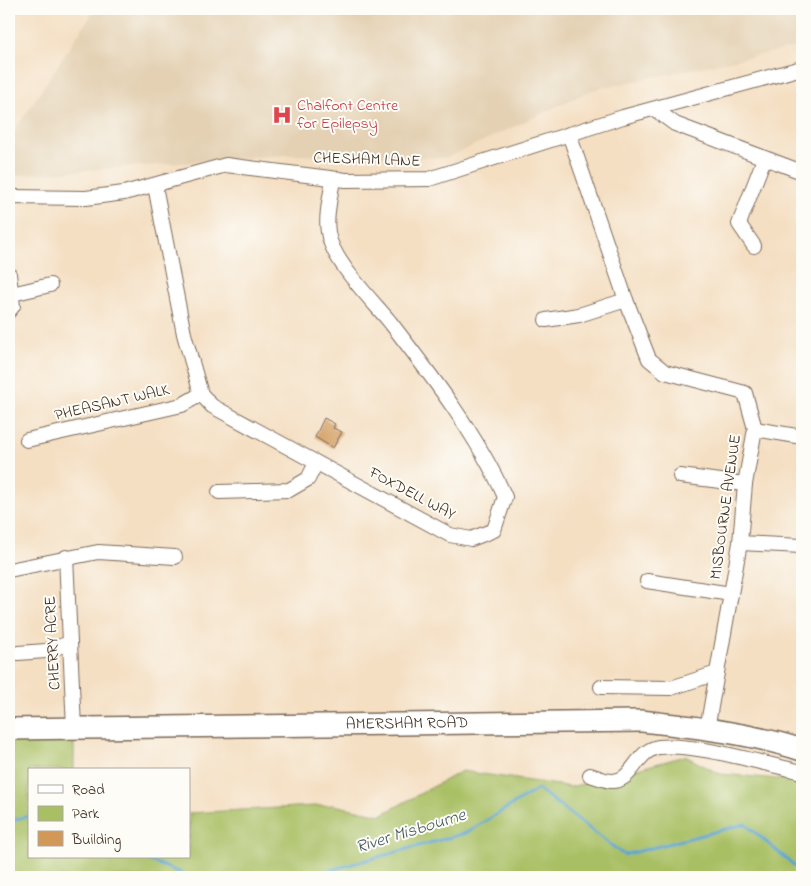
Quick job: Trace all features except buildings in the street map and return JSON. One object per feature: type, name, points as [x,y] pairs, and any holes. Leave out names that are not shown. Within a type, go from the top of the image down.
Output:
[{"type":"highway","name":"AMERSHAM ROAD","points":[[9,730],[641,721],[707,729],[772,741],[802,750]]},
{"type":"street","name":"CHESHAM LANE","points":[[9,197],[86,198],[155,186],[226,166],[333,179],[429,179],[569,134],[802,68]]},
{"type":"street","points":[[656,110],[676,124],[802,172]]},
{"type":"street","name":"MISBOURNE AVENUE","points":[[569,134],[626,300],[649,358],[665,372],[745,393],[755,429],[745,484],[740,543],[707,729]]},
{"type":"street","points":[[754,246],[739,224],[764,159]]},
{"type":"street","name":"FOXDELL WAY","points":[[201,394],[212,406],[450,535],[471,539],[494,530],[505,497],[495,474],[450,405],[390,322],[341,263],[328,232],[333,179]]},
{"type":"street","points":[[155,186],[184,334],[201,394]]},
{"type":"street","points":[[9,274],[12,294],[12,306],[9,312]]},
{"type":"street","points":[[12,294],[50,285]]},
{"type":"street","points":[[546,320],[580,315],[626,300]]},
{"type":"street","name":"PHEASANT WALK","points":[[27,440],[182,405],[201,394]]},
{"type":"street","points":[[755,429],[802,437]]},
{"type":"street","points":[[219,492],[289,490],[308,479],[316,463]]},
{"type":"street","points":[[680,476],[745,484]]},
{"type":"street","points":[[740,543],[802,546]]},
{"type":"street","points":[[9,570],[98,552],[176,557]]},
{"type":"street","name":"CHERRY ACRE","points":[[66,557],[74,728]]},
{"type":"street","points":[[647,581],[731,594]]},
{"type":"street","points":[[18,654],[46,651],[70,643]]},
{"type":"street","points":[[601,687],[671,688],[716,673]]},
{"type":"street","points":[[590,776],[613,782],[621,779],[629,774],[641,756],[658,747],[684,747],[802,772]]},
{"type":"shaded area","name":"Chalfont Centre for Epilepsy","points":[[95,9],[802,9],[802,46],[592,90],[447,158],[286,155],[9,176],[9,139]]},
{"type":"green space","points":[[9,728],[74,728],[74,768],[28,768],[28,858],[190,858],[190,813],[333,805],[381,815],[462,771],[571,787],[685,756],[720,774],[802,781],[802,877],[9,877]]},
{"type":"waterway","name":"River Misbourne","points":[[305,877],[466,833],[538,789],[624,855],[745,824],[802,872]]},
{"type":"waterway","name":"River Misbourne","points":[[9,821],[28,816]]},
{"type":"waterway","name":"River Misbourne","points":[[143,858],[191,877]]},
{"type":"place","name":"Chalfont Centre for Epilepsy","points":[[282,115]]}]
